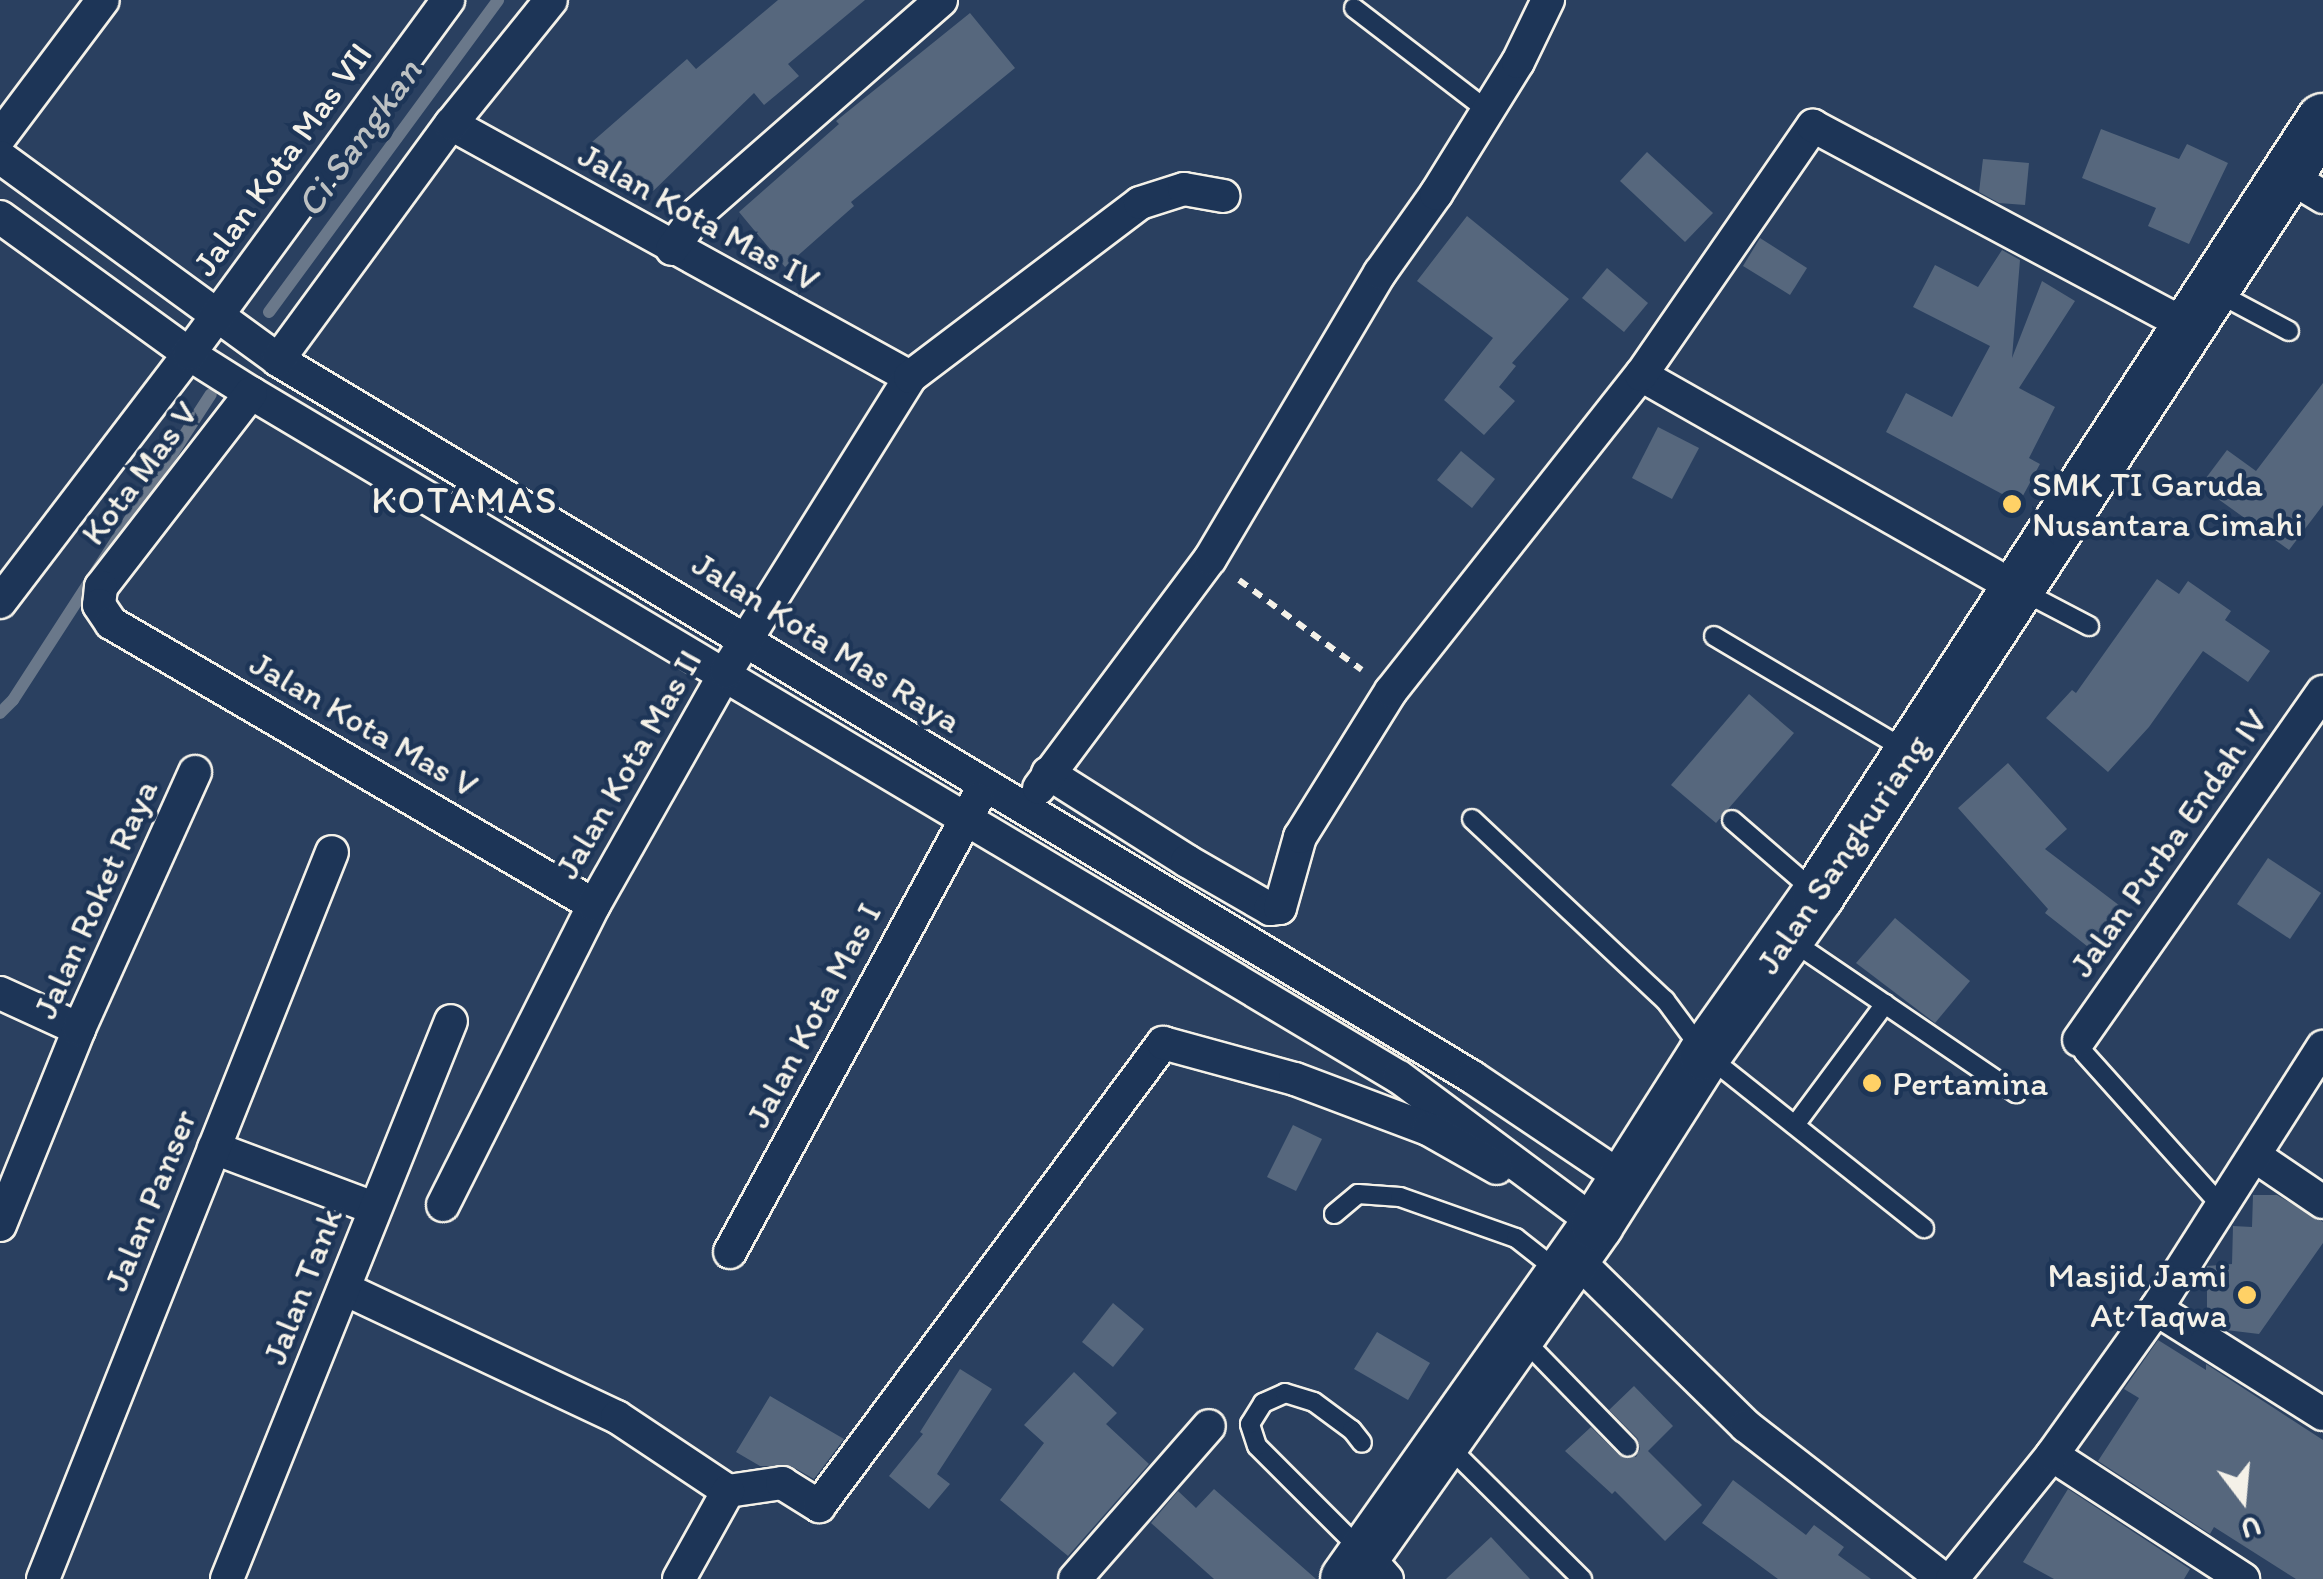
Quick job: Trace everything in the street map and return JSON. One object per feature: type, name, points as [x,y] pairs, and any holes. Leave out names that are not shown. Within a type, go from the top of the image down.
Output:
[{"type":"main road","name":"Jalan Sangkuriang","points":[[1366,1570],[1442,1440],[1578,1249],[1704,1054],[1818,895],[2201,308],[2306,187],[2323,120]]},
{"type":"street","points":[[0,137],[102,0]]},
{"type":"street","name":"Jalan Kota Mas VII","points":[[2,598],[189,354],[448,0]]},
{"type":"street","points":[[278,360],[451,124],[551,0]]},
{"type":"street","points":[[672,249],[698,213],[940,0]]},
{"type":"street","points":[[1027,810],[1048,772],[1210,559],[1380,272],[1488,111],[1548,0]]},
{"type":"street","name":"Jalan Kota Mas IV","points":[[451,124],[910,377]]},
{"type":"street","points":[[1048,772],[1187,862],[1270,909],[1280,908],[1300,837],[1390,691],[1641,374],[1812,126],[2201,308]]},
{"type":"street","name":"Jalan Kota Mas Raya","points":[[0,157],[278,360],[747,638],[985,786],[1421,1047],[1624,1179]]},
{"type":"street","points":[[910,377],[1140,202],[1184,189],[1223,196]]},
{"type":"street","points":[[0,216],[189,354],[1400,1077],[1578,1249]]},
{"type":"street","points":[[1641,374],[2020,590]]},
{"type":"street","name":"Jalan Kota Mas II","points":[[443,1205],[594,906],[726,672],[910,377]]},
{"type":"street","name":"Kota Mas V","points":[[99,605],[102,587],[251,392]]},
{"type":"street","name":"Jalan Kota Mas V","points":[[99,605],[111,622],[594,906]]},
{"type":"street","name":"Jalan Purba Endah IV","points":[[2080,1040],[2323,692]]},
{"type":"street","name":"Jalan Roket Raya","points":[[0,1225],[79,1030],[195,772]]},
{"type":"street","name":"Jalan Kota Mas I","points":[[730,1252],[985,786]]},
{"type":"street","name":"Jalan Panser","points":[[44,1579],[332,852]]},
{"type":"street","points":[[0,994],[79,1030]]},
{"type":"street","name":"Jalan Tank","points":[[227,1579],[451,1021]]},
{"type":"street","points":[[346,1290],[617,1416],[728,1491],[782,1483],[820,1506],[1162,1043],[1295,1080],[1428,1130],[1492,1164],[1746,1426],[1943,1579]]},
{"type":"street","points":[[1400,1077],[1421,1047]]},
{"type":"street","points":[[1952,1579],[2052,1455],[2156,1309],[2323,1048]]},
{"type":"street","points":[[214,1148],[374,1208]]},
{"type":"street","points":[[2256,1156],[2323,1202]]},
{"type":"street","points":[[2156,1309],[2323,1414]]},
{"type":"street","points":[[1075,1579],[1209,1426]]},
{"type":"street","points":[[2052,1455],[2243,1579]]},
{"type":"street","points":[[679,1579],[728,1491]]},
{"type":"lane","points":[[1354,8],[1488,111]]},
{"type":"lane","points":[[2201,308],[2289,331]]},
{"type":"lane","points":[[2020,590],[2089,626]]},
{"type":"lane","points":[[1714,636],[1910,753]]},
{"type":"lane","points":[[1472,818],[1665,1000],[1704,1054],[1924,1228]]},
{"type":"lane","points":[[1732,820],[1818,895]]},
{"type":"lane","points":[[1788,938],[2016,1093]]},
{"type":"lane","points":[[1795,1125],[1885,1004]]},
{"type":"lane","points":[[2080,1040],[2084,1054],[2222,1206]]},
{"type":"lane","points":[[1334,1214],[1358,1194],[1400,1197],[1516,1238],[1578,1249]]},
{"type":"lane","points":[[1517,1333],[1628,1447]]},
{"type":"lane","points":[[1362,1443],[1352,1430],[1314,1402],[1285,1394],[1263,1402],[1250,1424],[1256,1446],[1366,1570]]},
{"type":"lane","points":[[1442,1440],[1582,1579]]},
{"type":"path","points":[[1210,559],[1390,691]]},
{"type":"building","points":[[778,0],[865,0],[788,64],[799,76],[764,105],[754,93],[647,197],[592,142],[687,59],[696,69]]},
{"type":"building","points":[[970,13],[1015,68],[851,202],[854,206],[785,267],[739,212],[839,124],[836,121]]},
{"type":"building","points":[[2101,129],[2179,159],[2187,144],[2228,163],[2189,244],[2148,226],[2156,208],[2082,178]]},
{"type":"building","points":[[1647,152],[1713,213],[1685,242],[1620,181]]},
{"type":"building","points":[[1983,159],[2029,163],[2025,205],[1999,203],[1979,192]]},
{"type":"building","points":[[1467,216],[1569,299],[1512,363],[1516,366],[1499,387],[1515,401],[1484,435],[1444,400],[1493,338],[1417,281]]},
{"type":"building","points":[[1760,238],[1807,268],[1790,295],[1743,266]]},
{"type":"building","points":[[2002,250],[2020,260],[2012,358],[2042,281],[2075,301],[2019,388],[2055,407],[2029,458],[2040,464],[2019,503],[1886,432],[1906,393],[1952,417],[1990,346],[1913,307],[1935,265],[1978,287]]},
{"type":"building","points":[[1607,268],[1648,303],[1624,332],[1582,298]]},
{"type":"building","points":[[2323,383],[2323,505],[2289,550],[2200,486],[2227,450],[2256,471]]},
{"type":"building","points":[[1658,427],[1699,448],[1672,499],[1632,478]]},
{"type":"building","points":[[1461,451],[1495,479],[1472,508],[1437,480]]},
{"type":"building","points":[[2157,579],[2179,594],[2188,581],[2231,611],[2225,620],[2270,651],[2248,682],[2203,651],[2149,727],[2108,772],[2046,718],[2072,690],[2076,693]]},
{"type":"building","points":[[1749,694],[1794,733],[1716,823],[1671,785]]},
{"type":"building","points":[[2008,763],[2067,829],[2045,849],[2124,909],[2092,950],[2045,913],[2048,909],[1958,808]]},
{"type":"building","points":[[2268,858],[2321,893],[2290,939],[2237,904]]},
{"type":"building","points":[[1895,918],[1970,981],[1935,1023],[1856,963]]},
{"type":"building","points":[[1293,1125],[1322,1139],[1296,1191],[1267,1177]]},
{"type":"building","name":"Masjid Jami At Taqwa","points":[[2253,1195],[2277,1195],[2323,1222],[2323,1243],[2259,1334],[2226,1330],[2207,1317],[2207,1266],[2232,1264],[2233,1226],[2252,1227]]},
{"type":"building","points":[[1113,1303],[1144,1329],[1113,1367],[1082,1342]]},
{"type":"building","points":[[1377,1332],[1430,1363],[1408,1400],[1354,1369]]},
{"type":"building","points":[[2158,1340],[2206,1370],[2206,1364],[2323,1440],[2323,1579],[2296,1579],[2214,1527],[2210,1534],[2098,1461],[2139,1398],[2124,1389]]},
{"type":"building","points":[[960,1369],[992,1389],[937,1474],[950,1484],[929,1509],[889,1476],[923,1434],[920,1432]]},
{"type":"building","points":[[1074,1372],[1117,1413],[1106,1424],[1149,1464],[1068,1556],[1000,1500],[1044,1443],[1024,1425]]},
{"type":"building","points":[[1634,1386],[1673,1426],[1648,1451],[1702,1505],[1665,1541],[1615,1491],[1612,1494],[1565,1451],[1591,1427],[1620,1456],[1636,1457],[1640,1449],[1638,1439],[1609,1410]]},
{"type":"building","points":[[770,1396],[844,1439],[814,1479],[791,1466],[760,1466],[736,1452]]},
{"type":"building","points":[[1733,1480],[1806,1535],[1814,1525],[1844,1547],[1838,1555],[1871,1579],[1778,1579],[1702,1523]]},
{"type":"building","points":[[1214,1489],[1316,1579],[1214,1579],[1151,1523],[1178,1491],[1196,1508]]},
{"type":"building","points":[[2068,1489],[2190,1569],[2184,1579],[2054,1579],[2023,1562]]},
{"type":"building","points":[[1491,1537],[1530,1579],[1446,1579]]},
{"type":"waterway","name":"Ci Sangkan","points":[[269,312],[498,0]]},
{"type":"waterway","name":"Ci Sangkan","points":[[0,713],[13,700],[211,394]]},
{"type":"place","name":"SMK TI Garuda Nusantara Cimahi","points":[[2012,504]]},
{"type":"place","name":"Pertamina","points":[[1872,1083]]},
{"type":"place","name":"Masjid Jami At Taqwa","points":[[2247,1295]]},
{"type":"district","name":"KOTAMAS","points":[[465,501]]}]
